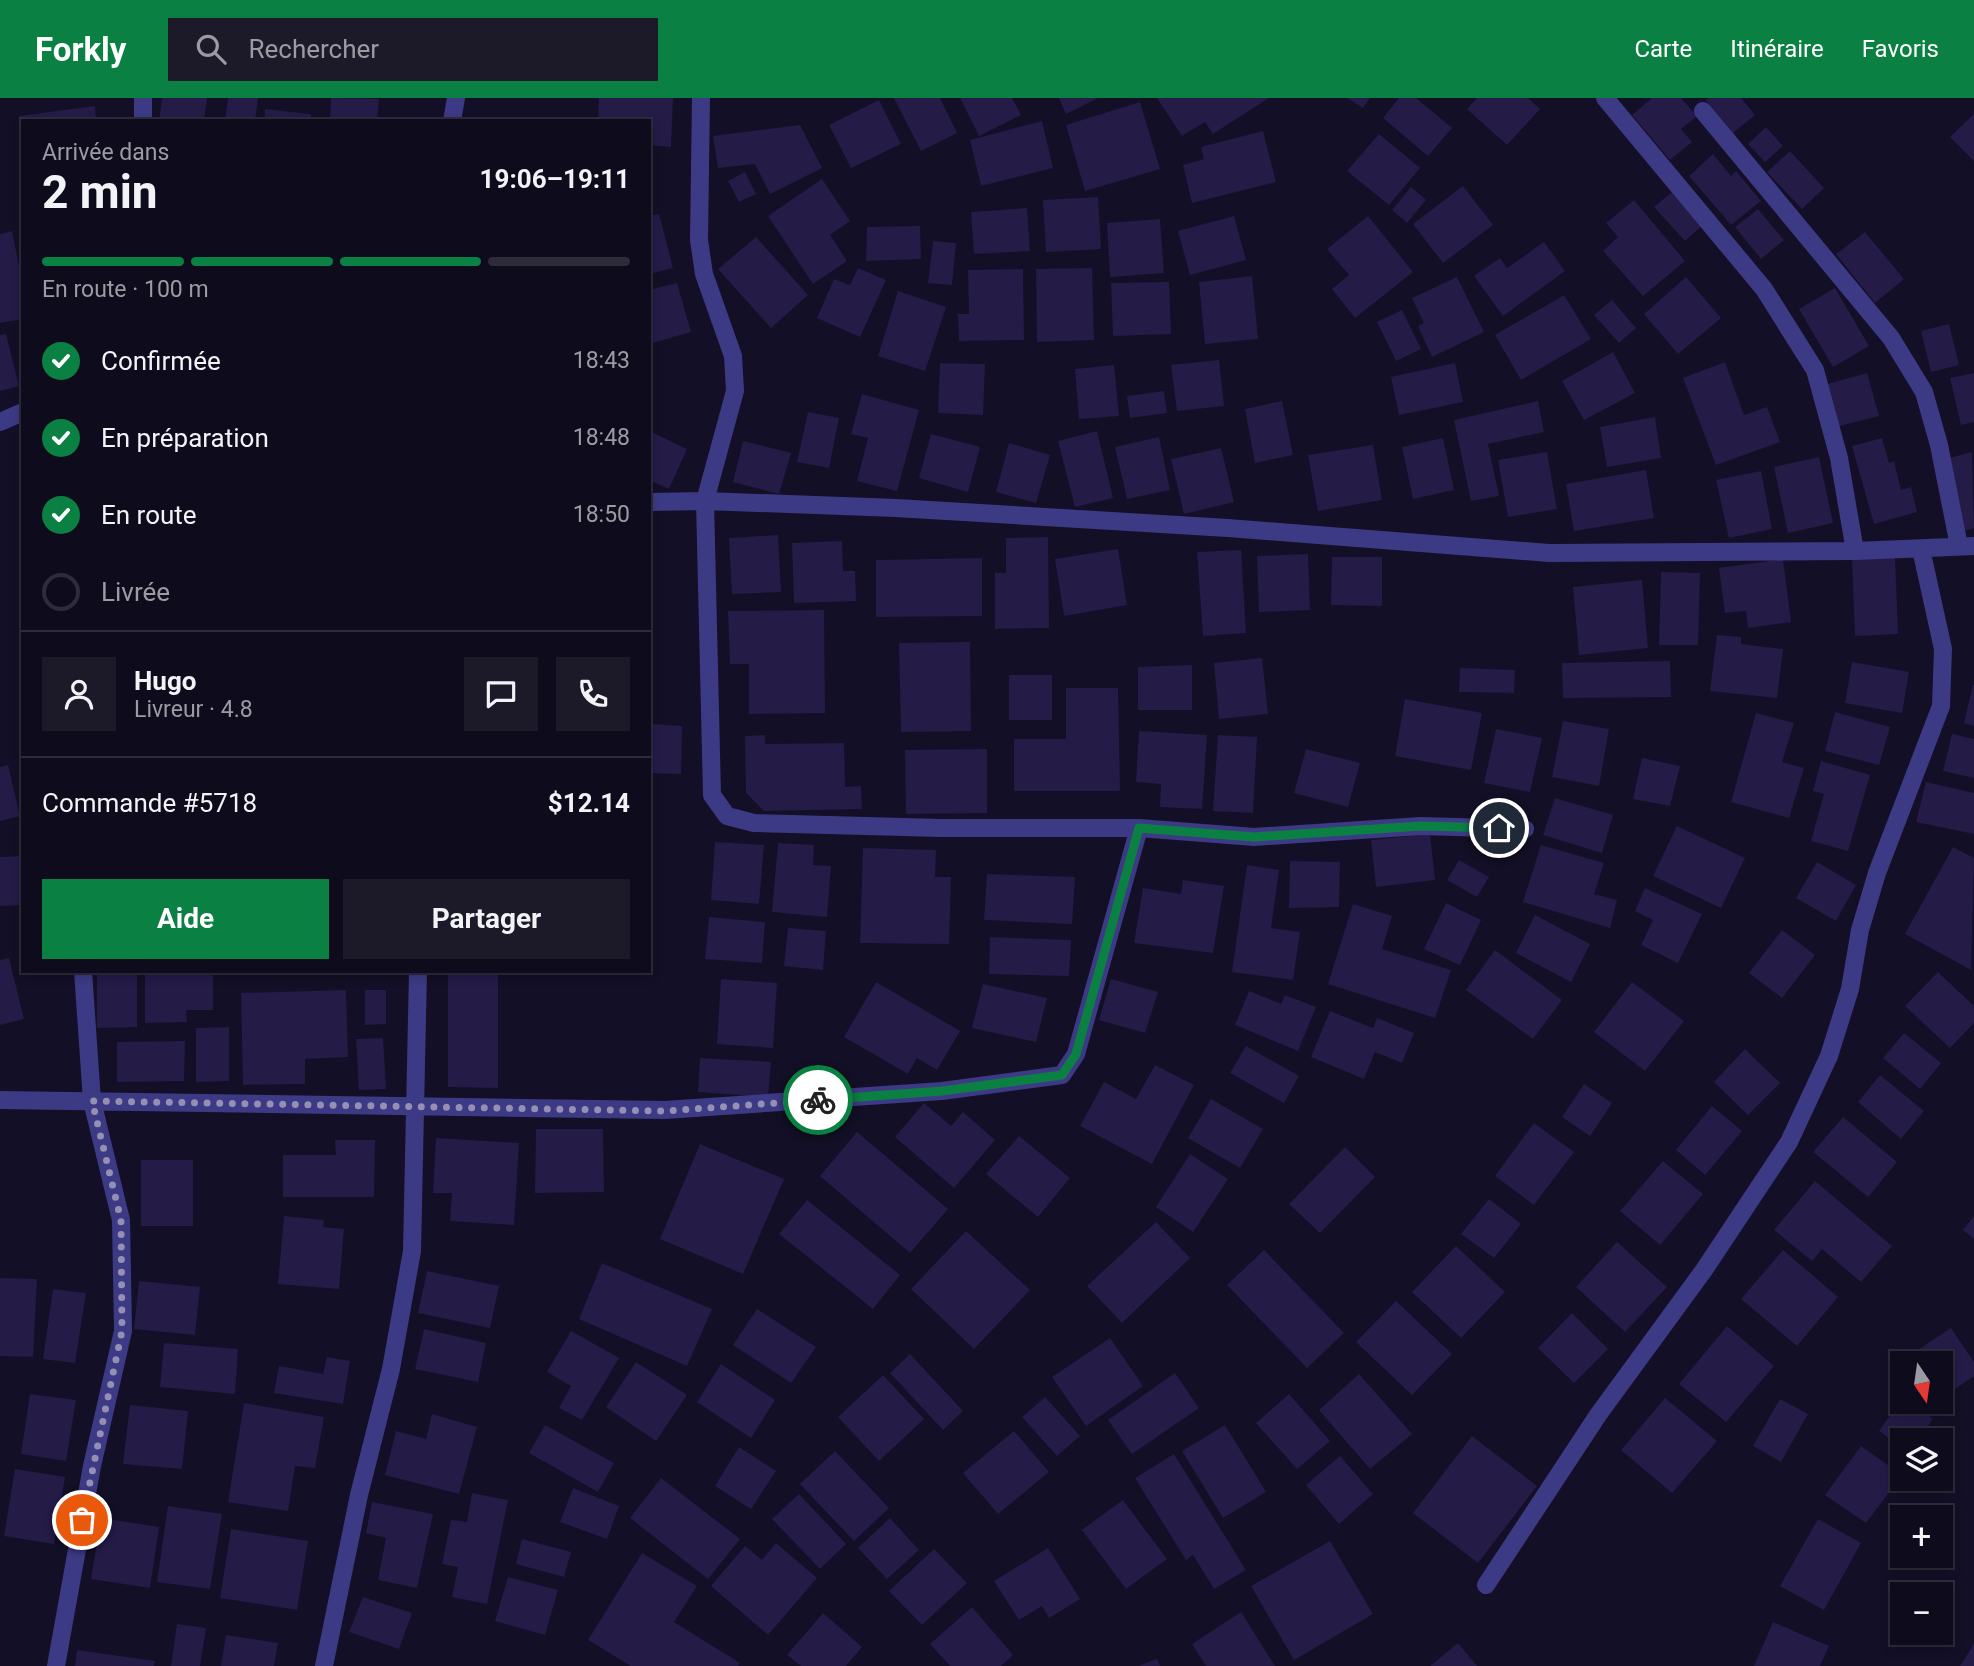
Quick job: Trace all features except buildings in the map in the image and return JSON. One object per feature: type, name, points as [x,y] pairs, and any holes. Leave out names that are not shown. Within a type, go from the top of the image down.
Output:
[{"type":"street","points":[[143,98],[143,119]]},
{"type":"street","points":[[452,119],[456,98]]},
{"type":"street","points":[[701,98],[699,240],[705,274],[733,356],[735,391],[705,501],[712,795],[727,816],[754,823],[1139,828],[1254,837],[1421,826],[1525,829]]},
{"type":"street","points":[[1605,98],[1764,289],[1815,370],[1839,458],[1855,551]]},
{"type":"street","points":[[651,502],[705,501],[896,508],[1228,528],[1549,553],[1855,551],[1967,546],[1924,393],[1911,370],[1891,338],[1703,111]]},
{"type":"street","points":[[0,422],[21,413]]},
{"type":"street","points":[[1486,1585],[1598,1415],[1704,1270],[1789,1142],[1829,1056],[1850,989],[1860,930],[1877,873],[1941,706],[1943,649],[1921,549]]},
{"type":"street","points":[[0,1100],[665,1111],[942,1091],[1062,1075],[1076,1054],[1139,828]]},
{"type":"street","points":[[55,1666],[92,1466],[122,1331],[121,1220],[92,1101],[83,973]]},
{"type":"street","points":[[324,1666],[359,1494],[391,1370],[412,1251],[418,973]]},
{"type":"way so far","points":[[82,1520],[122,1331],[121,1220],[92,1101],[665,1111],[818,1100]]},
{"type":"route","points":[[818,1100],[942,1091],[1062,1075],[1076,1054],[1139,828],[1254,837],[1421,826],[1499,828]]}]
